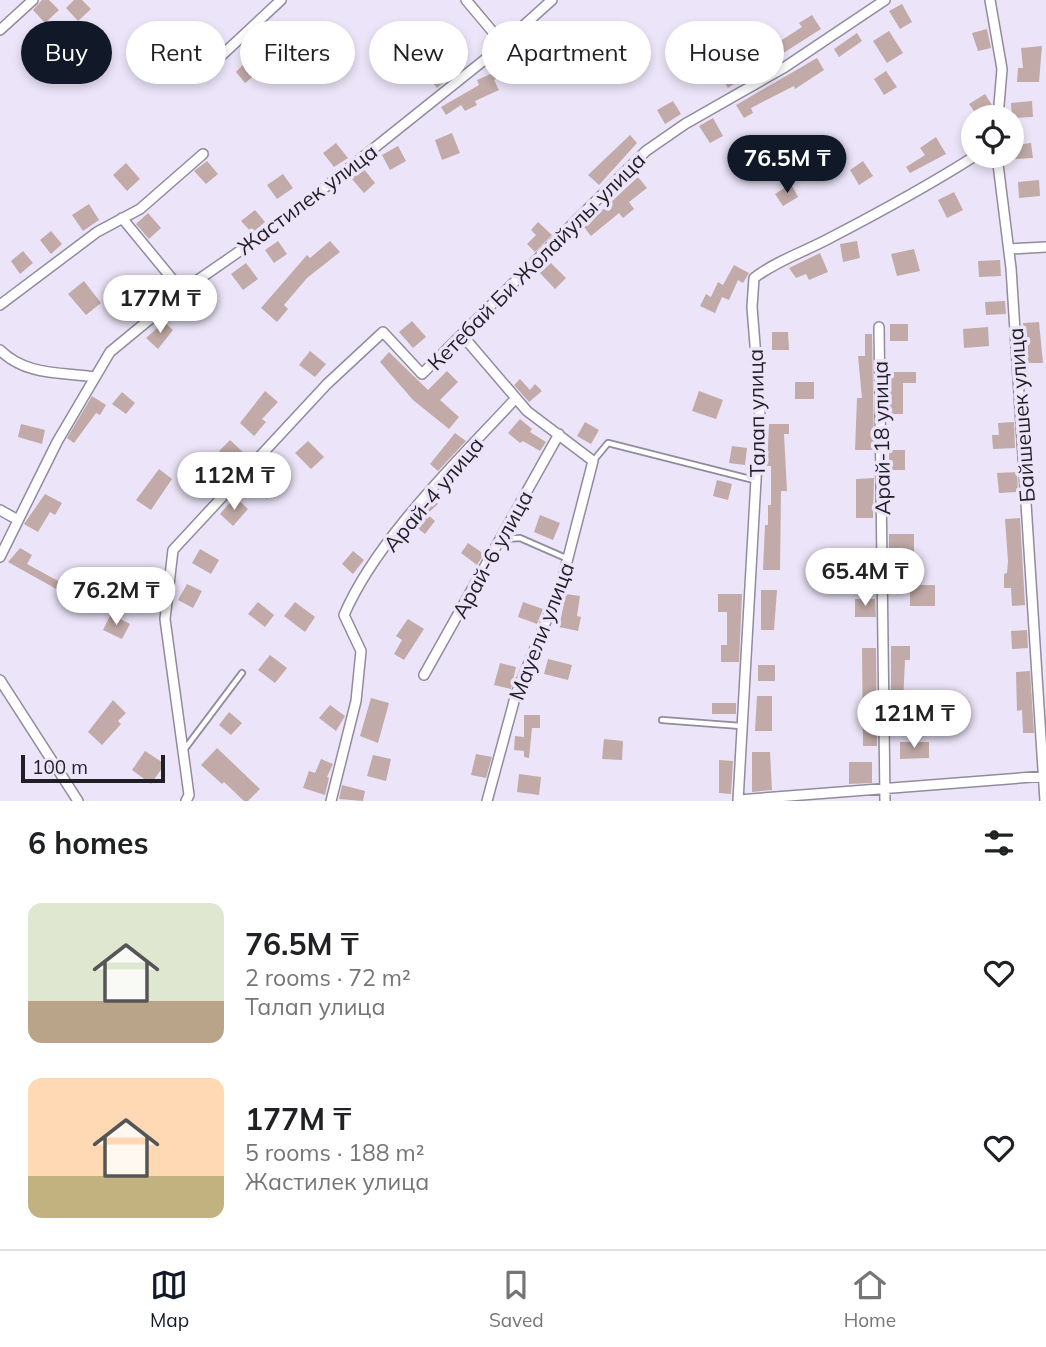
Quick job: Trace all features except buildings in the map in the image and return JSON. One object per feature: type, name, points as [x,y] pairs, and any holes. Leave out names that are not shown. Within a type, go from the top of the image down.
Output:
[{"type":"street","points":[[0,30],[33,0]]},
{"type":"street","points":[[226,51],[281,0]]},
{"type":"street","points":[[466,0],[484,21]]},
{"type":"street","name":"Жастилек улица","points":[[529,21],[552,0]]},
{"type":"street","name":"Кетебай Би Жолайулы улица","points":[[186,801],[189,795],[184,751],[164,619],[173,550],[327,384],[383,332],[422,374],[646,151],[685,124],[785,67],[885,0]]},
{"type":"street","points":[[990,0],[1002,69],[999,105]]},
{"type":"street","name":"Жастилек улица","points":[[0,557],[57,442],[110,352],[183,292],[283,221],[482,61]]},
{"type":"street","points":[[0,305],[97,232],[140,209],[203,154]]},
{"type":"street","name":"Талап улица","points":[[738,801],[760,408],[752,307],[754,278],[774,263],[821,243],[913,195],[961,165]]},
{"type":"street","name":"Байшешек улица","points":[[999,168],[1009,249],[1045,801]]},
{"type":"street","points":[[122,218],[183,292]]},
{"type":"street","points":[[1009,249],[1046,247]]},
{"type":"street","name":"Арай-18 улица","points":[[879,327],[885,801]]},
{"type":"street","points":[[462,335],[527,411],[593,461]]},
{"type":"street","points":[[0,350],[11,361],[29,370],[95,377]]},
{"type":"street","name":"Арай-4 улица","points":[[331,801],[356,701],[361,651],[344,615],[354,593],[420,502],[516,398]]},
{"type":"street","name":"Арай-6 улица","points":[[424,675],[559,434]]},
{"type":"street","name":"Мауели улица","points":[[487,801],[516,694],[569,559],[593,461]]},
{"type":"street","points":[[0,510],[18,520]]},
{"type":"street","points":[[0,680],[78,801]]},
{"type":"street","points":[[738,801],[1044,776]]},
{"type":"lane","points":[[593,461],[608,443],[757,480]]},
{"type":"lane","points":[[500,539],[520,538],[569,559]]},
{"type":"lane","points":[[184,751],[242,673]]},
{"type":"lane","points":[[662,720],[742,726]]}]
